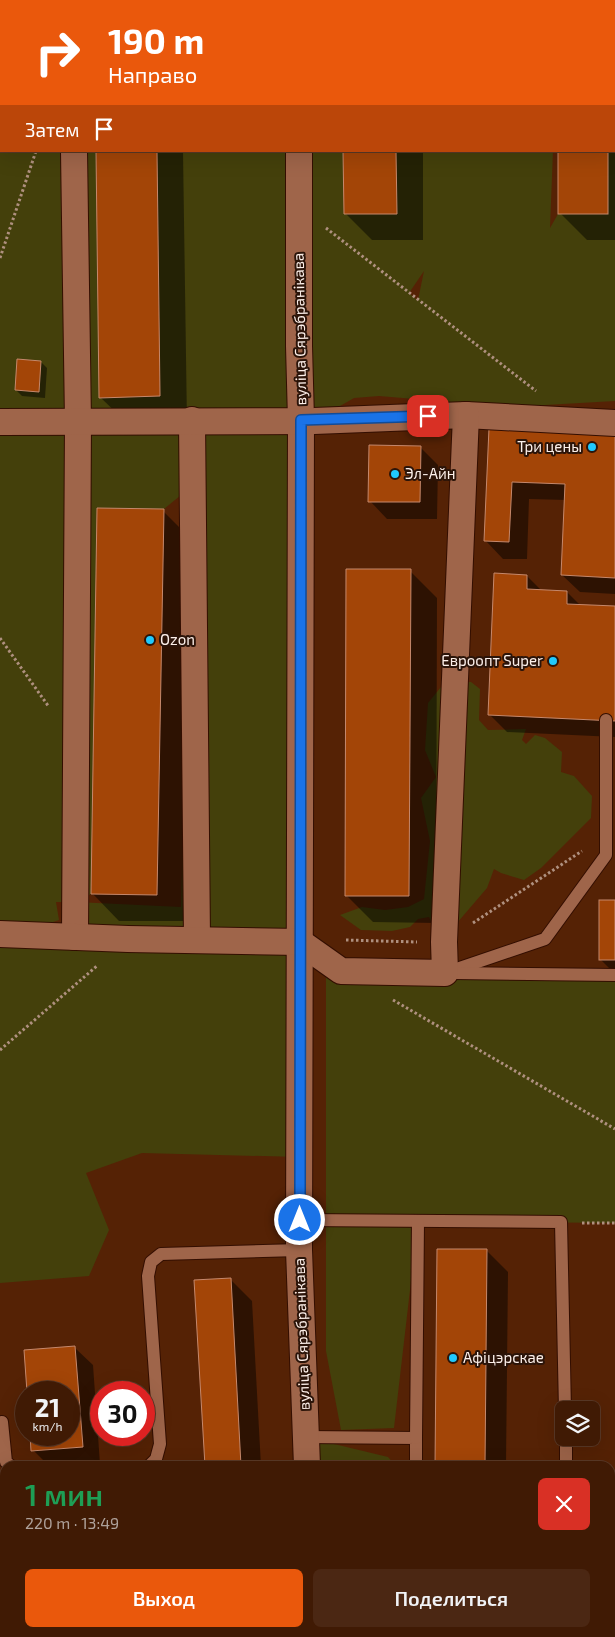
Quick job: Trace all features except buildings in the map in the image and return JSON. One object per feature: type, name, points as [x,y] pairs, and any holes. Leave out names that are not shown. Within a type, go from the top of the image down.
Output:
[{"type":"street","points":[[74,152],[78,422],[75,937]]},
{"type":"street","name":"вуліца Сярэбранікава","points":[[299,152],[301,420],[299,1250],[307,1461]]},
{"type":"street","points":[[0,422],[301,420],[466,415],[615,423]]},
{"type":"street","points":[[0,934],[128,939],[300,942],[341,971],[445,973],[444,942],[466,415]]},
{"type":"street","points":[[192,420],[197,939]]},
{"type":"lane","points":[[445,973],[545,939],[606,856],[606,720]]},
{"type":"lane","points":[[445,973],[615,975]]},
{"type":"lane","points":[[300,1220],[561,1222],[565,1401]]},
{"type":"lane","points":[[416,1461],[418,1220]]},
{"type":"lane","points":[[154,1461],[160,1444],[148,1276],[151,1262],[161,1254],[299,1250]]},
{"type":"lane","points":[[2,1422],[6,1461]]},
{"type":"lane","points":[[305,1437],[416,1438]]},
{"type":"lane","points":[[566,1446],[566,1461]]},
{"type":"path","points":[[0,258],[36,152]]},
{"type":"path","points":[[320,224],[537,391]]},
{"type":"path","points":[[0,638],[75,744]]},
{"type":"path","points":[[444,942],[606,836]]},
{"type":"path","points":[[0,1050],[128,939]]},
{"type":"path","points":[[384,995],[615,1129]]},
{"type":"path","points":[[561,1222],[615,1223]]},
{"type":"shaded area","points":[[0,152],[96,152],[100,398],[160,396],[157,152],[343,152],[344,213],[396,214],[396,152],[553,152],[550,228],[558,214],[607,152],[615,152],[615,401],[510,407],[379,396],[354,398],[314,421],[300,942],[300,1157],[142,1153],[86,1173],[109,1230],[89,1276],[0,1283],[0,934],[75,937],[75,902],[56,902],[59,920],[41,926],[0,922]],"holes":[[[424,271],[418,300],[409,293]],[[192,486],[181,907],[76,902],[91,894],[97,509],[164,509]]]},
{"type":"shaded area","points":[[445,682],[471,682],[480,689],[479,720],[488,730],[526,729],[522,740],[526,744],[535,735],[545,738],[562,752],[561,772],[574,776],[592,796],[591,818],[541,868],[524,880],[494,869],[487,888],[457,923],[435,930],[429,917],[418,919],[410,927],[392,931],[361,930],[340,915],[362,907],[385,910],[408,907],[424,899],[430,841],[421,798],[436,777],[425,750],[428,703]]},
{"type":"shaded area","points":[[326,972],[615,975],[615,1223],[418,1221],[394,1428],[341,1430],[326,1351]]},
{"type":"shaded area","points":[[305,1437],[388,1457],[392,1461],[307,1461]]},
{"type":"place","name":"Три цены","points":[[592,447]]},
{"type":"place","name":"Эл-Айн","points":[[395,474]]},
{"type":"place","name":"Ozon","points":[[150,640]]},
{"type":"place","name":"Евроопт Super","points":[[553,661]]},
{"type":"place","name":"Афіцэрскае","points":[[453,1358]]},
{"type":"route","points":[[300,1220],[301,420],[428,416]]}]
